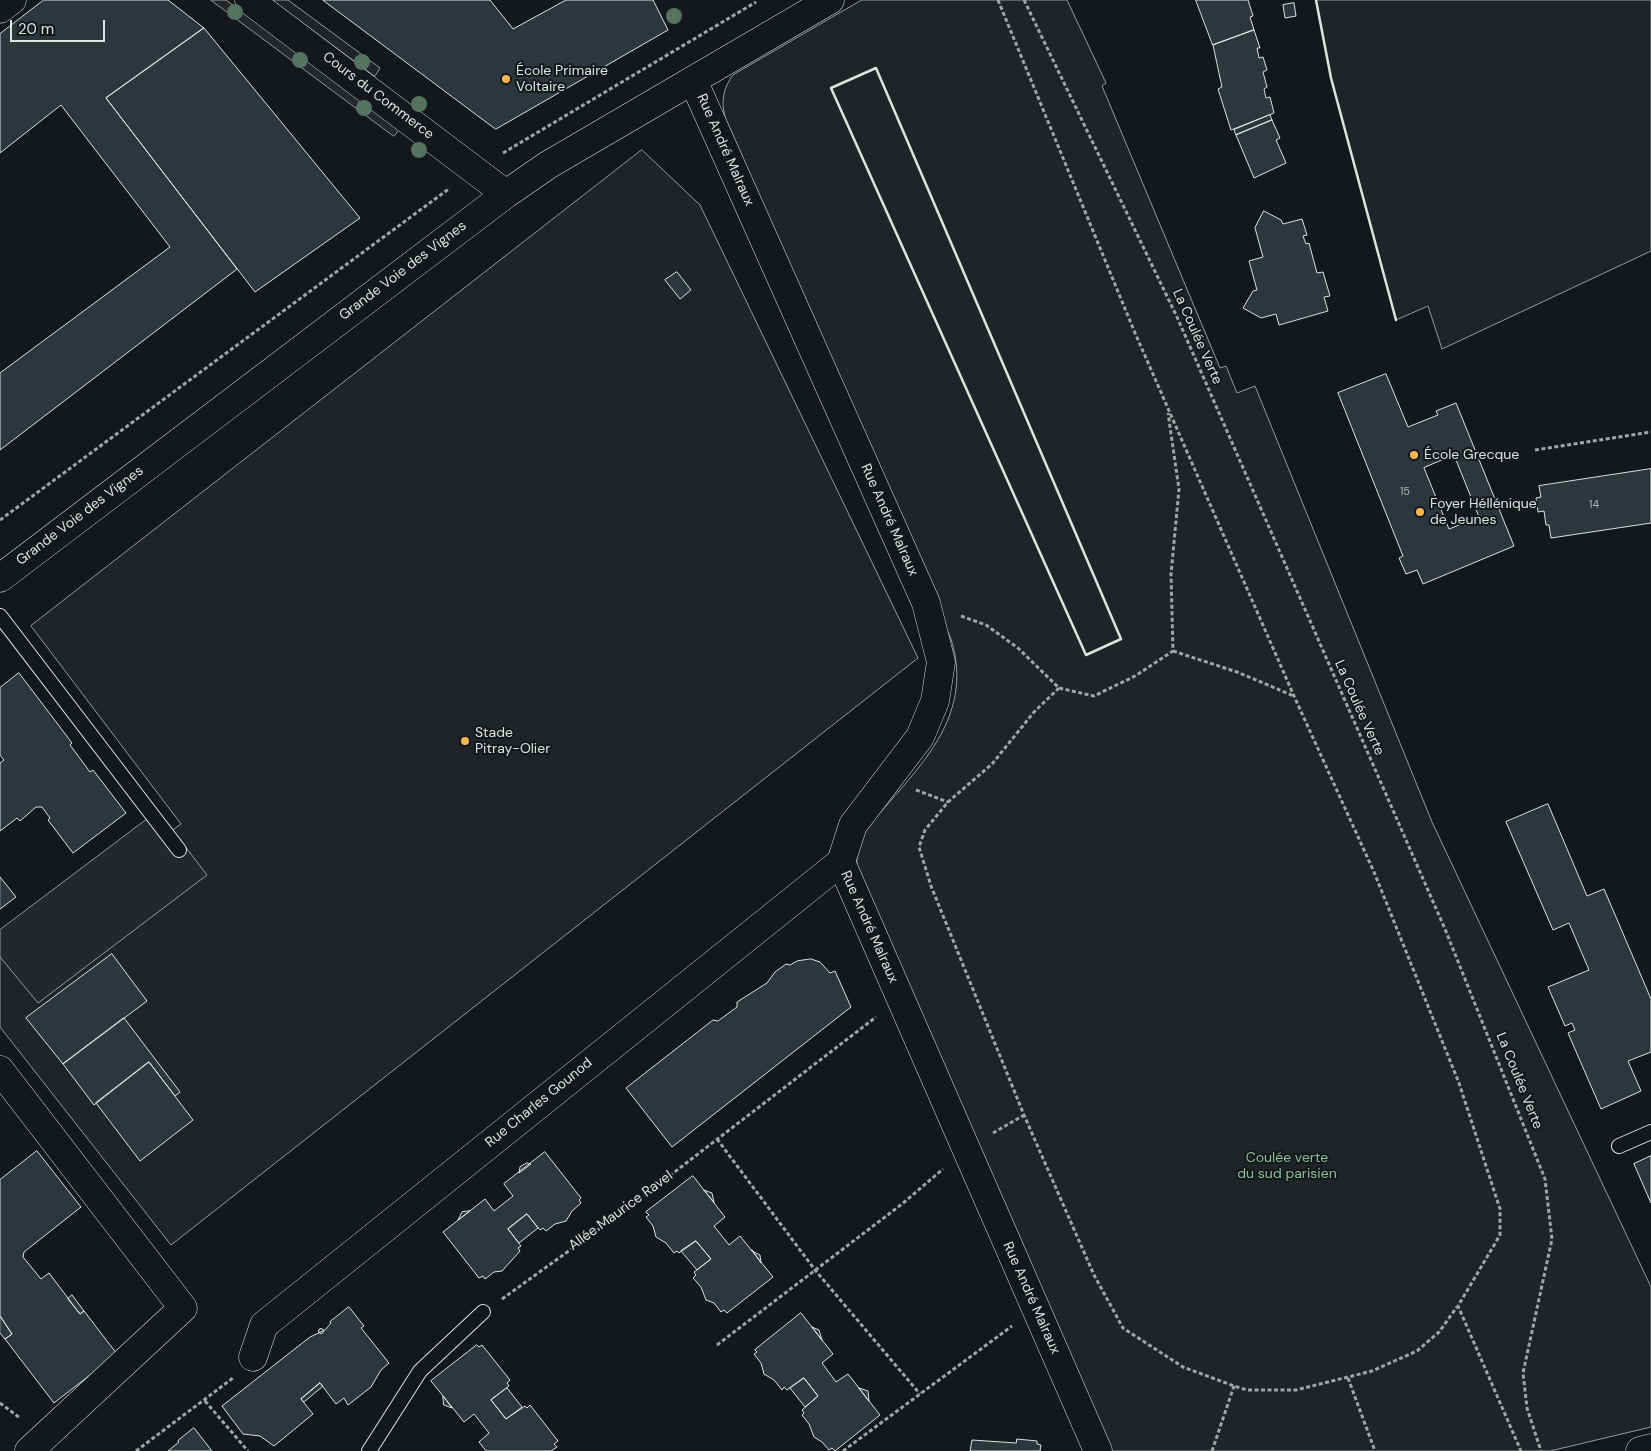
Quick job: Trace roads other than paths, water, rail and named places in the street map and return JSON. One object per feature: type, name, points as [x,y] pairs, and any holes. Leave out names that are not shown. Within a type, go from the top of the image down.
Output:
[{"type":"street","points":[[0,9],[12,0]]},
{"type":"street","name":"Cours du Commerce","points":[[249,0],[506,194]]},
{"type":"street","name":"Grande Voie des Vignes","points":[[0,578],[506,194],[548,165],[830,0]]},
{"type":"street","name":"Rue André Malraux","points":[[693,80],[926,603],[941,662],[935,701],[920,737],[853,825],[841,862],[1098,1451]]},
{"type":"street","name":"Rue Charles Gounod","points":[[252,1357],[264,1325],[841,862]]},
{"type":"street","points":[[0,1070],[183,1308],[29,1451]]},
{"type":"street","points":[[1640,1451],[1651,1448]]},
{"type":"lane","points":[[0,616],[179,850]]},
{"type":"lane","points":[[1619,1146],[1651,1132]]},
{"type":"lane","points":[[369,1451],[420,1371],[483,1312]]},
{"type":"place","name":"École Primaire Voltaire","points":[[506,79]]},
{"type":"place","name":"École Grecque","points":[[1414,455]]},
{"type":"place","name":"Foyer Héllénique de Jeunes","points":[[1420,512]]},
{"type":"place","name":"Stade Pitray-Olier","points":[[465,741]]},
{"type":"park label","name":"Coulée verte du sud parisien","points":[[1287,1166]]}]
